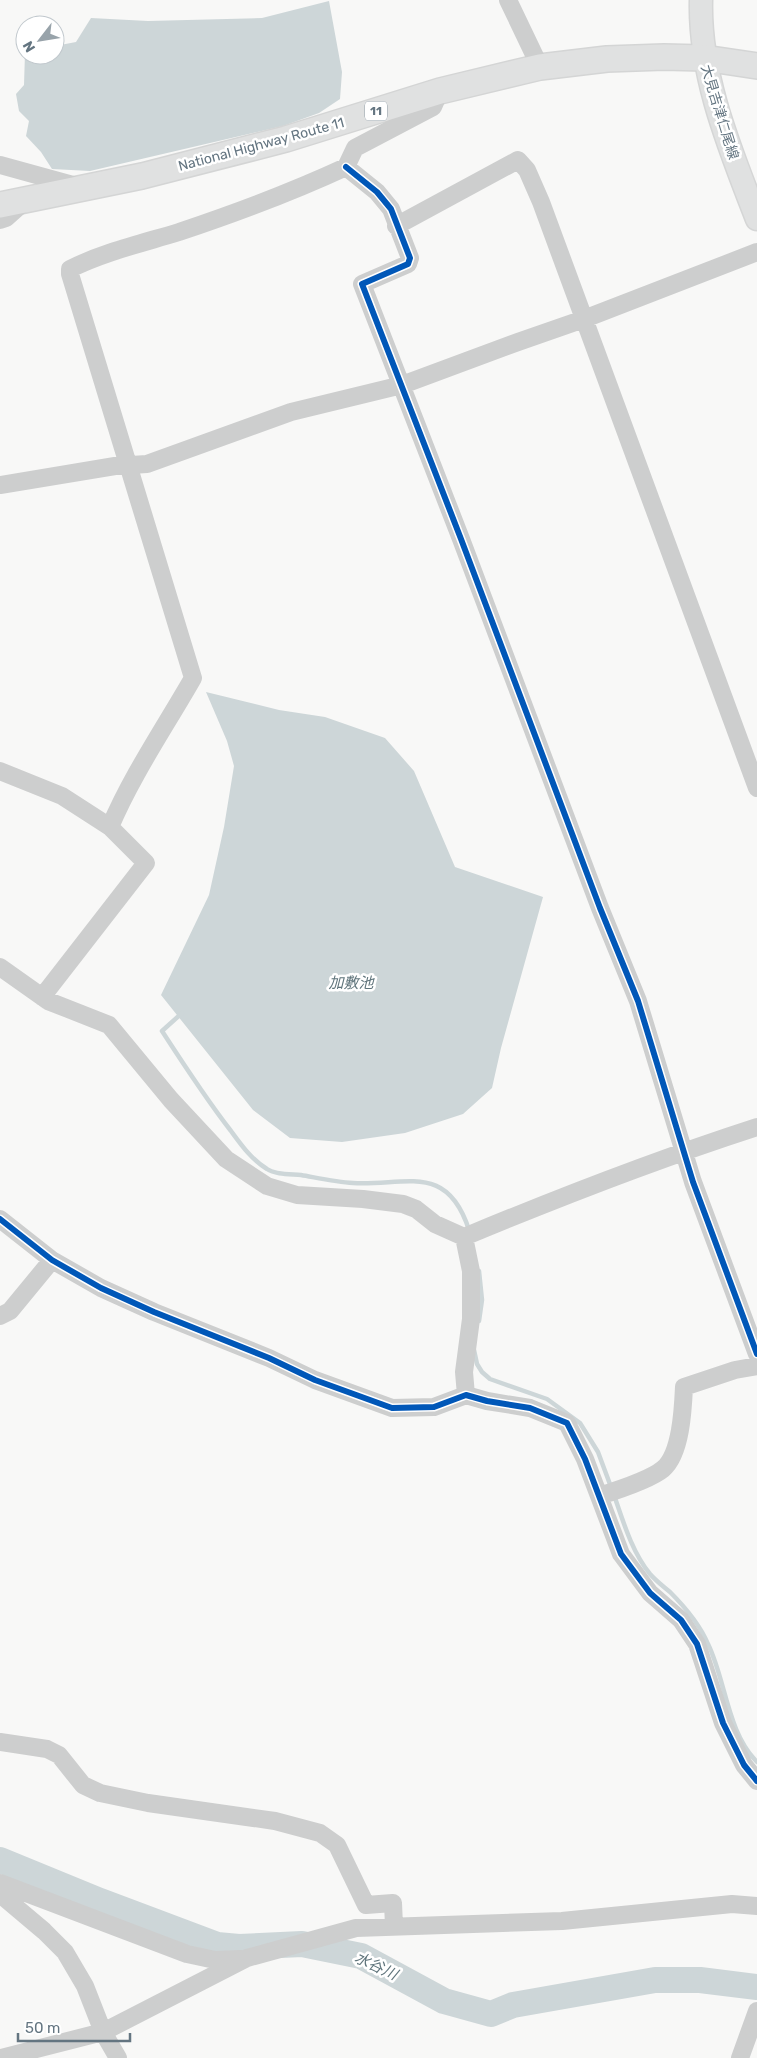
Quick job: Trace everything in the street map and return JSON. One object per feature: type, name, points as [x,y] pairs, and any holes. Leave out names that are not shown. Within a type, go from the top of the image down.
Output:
[{"type":"highway","name":"National Highway Route 11","points":[[0,205],[80,187],[142,176],[286,138],[440,91],[540,67],[606,59],[664,57],[704,58],[757,66]]},
{"type":"main road","name":"大見吉津仁尾線","points":[[701,0],[700,28],[704,58],[730,150],[757,219]]},
{"type":"street","points":[[508,0],[540,67]]},
{"type":"street","points":[[110,827],[141,767],[194,678],[70,269],[86,261],[180,231],[298,189],[346,166],[355,148],[433,107],[440,91]]},
{"type":"street","points":[[396,226],[518,160],[527,170],[757,788]]},
{"type":"street","points":[[0,165],[80,187]]},
{"type":"street","points":[[346,166],[377,192],[391,209],[410,258],[408,264],[362,284],[600,908],[638,1001],[693,1182],[757,1354]]},
{"type":"street","points":[[0,220],[6,218],[27,199]]},
{"type":"street","points":[[0,485],[115,466],[147,464],[291,412],[402,385],[584,319],[757,252]]},
{"type":"street","points":[[0,771],[62,796],[110,827],[146,864],[42,997]]},
{"type":"street","points":[[0,967],[48,1002],[108,1026],[226,1159],[267,1186],[297,1194],[404,1204],[416,1209],[435,1224],[464,1237],[523,1212],[757,1127]]},
{"type":"street","points":[[0,1219],[52,1260],[101,1288],[154,1312],[269,1358],[315,1380],[392,1408],[434,1407],[466,1395],[487,1401],[530,1408],[567,1424],[607,1493],[621,1554],[650,1593],[681,1620],[697,1644],[723,1723],[744,1765],[757,1781]]},
{"type":"street","points":[[464,1237],[471,1271],[471,1319],[464,1372],[466,1395]]},
{"type":"street","points":[[0,1316],[10,1311],[52,1260]]},
{"type":"street","points":[[607,1493],[664,1469],[676,1449],[684,1387],[735,1370],[757,1366]]},
{"type":"street","points":[[0,1742],[47,1749],[59,1755],[83,1784],[100,1793],[148,1803],[275,1821],[320,1833],[337,1846],[366,1905],[393,1903],[394,1926]]},
{"type":"street","points":[[0,1883],[187,1954],[215,1960],[247,1958]]},
{"type":"street","points":[[0,1894],[44,1931],[65,1952],[85,1986],[103,2032],[118,2058]]},
{"type":"street","points":[[1,2058],[103,2032],[247,1958],[356,1928],[562,1921],[732,1904],[757,1906]]},
{"type":"street","points":[[740,2058],[757,2011]]},
{"type":"water","points":[[329,1],[342,72],[340,99],[319,113],[283,126],[90,171],[52,169],[41,152],[26,136],[29,121],[19,111],[16,94],[24,85],[25,65],[65,65],[65,44],[76,42],[91,18],[148,21],[262,18]]},
{"type":"water","name":"加敷池","points":[[206,692],[279,710],[325,717],[385,738],[414,771],[455,867],[543,897],[501,1048],[492,1088],[463,1114],[405,1133],[342,1142],[290,1138],[253,1110],[161,995],[209,895],[224,827],[234,766],[227,741]]},
{"type":"waterway","points":[[182,1013],[162,1031],[222,1119],[247,1152],[262,1165],[271,1171],[279,1173],[340,1182],[407,1181],[423,1182],[437,1186],[449,1194],[460,1209],[469,1230]]},
{"type":"waterway","points":[[479,1271],[482,1300],[479,1321]]},
{"type":"waterway","points":[[474,1350],[477,1364],[490,1379],[547,1399],[580,1423],[598,1452],[611,1487]]},
{"type":"waterway","points":[[614,1495],[638,1556],[652,1577],[670,1592],[686,1610],[705,1637],[714,1658],[739,1736],[757,1762]]},
{"type":"waterway","name":"水谷川","points":[[0,1860],[100,1901],[217,1945],[239,1947],[302,1944],[361,1956],[444,2001],[491,2014],[513,2005],[655,1980],[700,1980],[757,1987]]},
{"type":"cycle path","points":[[346,167],[377,192],[391,209],[410,258],[408,264],[362,284],[461,539],[600,908],[638,1001],[693,1182],[757,1354]]},
{"type":"cycle path","points":[[0,1219],[52,1260],[101,1288],[154,1312],[269,1358],[315,1380],[392,1408],[434,1407],[466,1395],[487,1401],[530,1408],[567,1423],[585,1459],[621,1554],[650,1593],[681,1620],[697,1644],[723,1723],[744,1765],[757,1781]]}]
